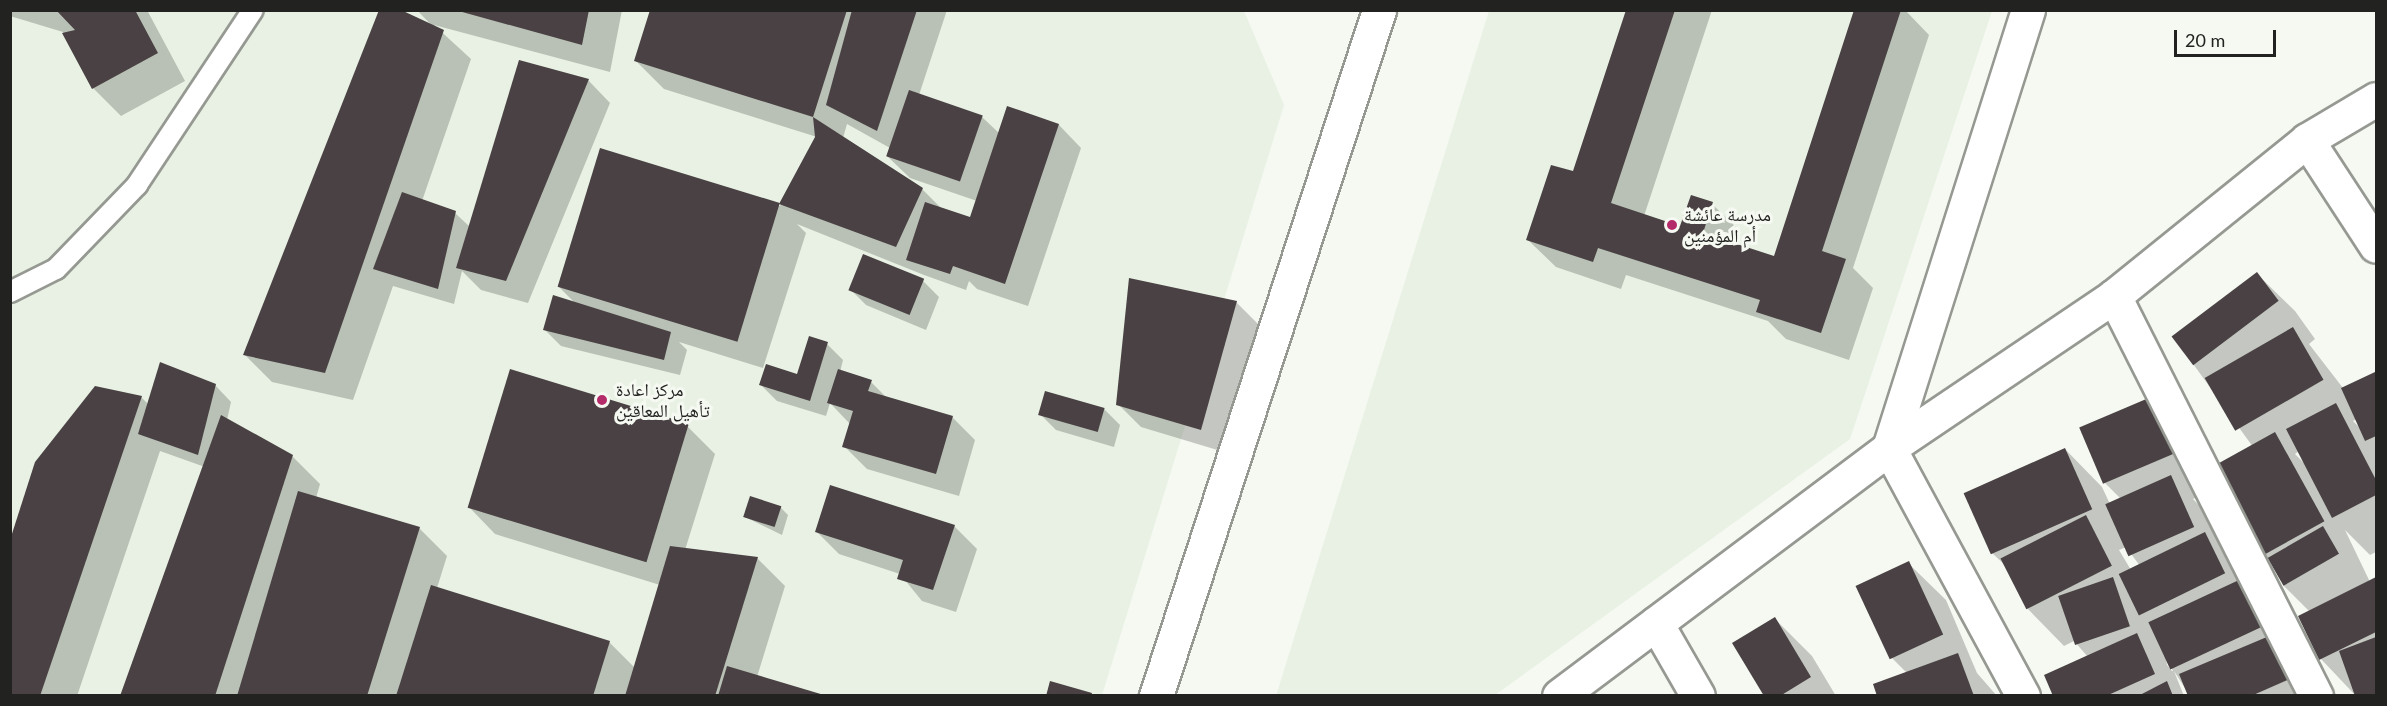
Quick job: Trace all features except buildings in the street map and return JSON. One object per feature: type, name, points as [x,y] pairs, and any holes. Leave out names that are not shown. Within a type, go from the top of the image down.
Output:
[{"type":"street","points":[[1156,696],[1379,10]]},
{"type":"street","points":[[2023,696],[1889,448],[2028,10]]},
{"type":"street","points":[[1559,696],[1889,448],[2114,296],[2307,140],[2376,99]]},
{"type":"street","points":[[2307,140],[2376,246]]},
{"type":"street","points":[[2114,296],[2316,696]]},
{"type":"street","points":[[1656,622],[1698,696]]},
{"type":"lane","points":[[10,292],[56,268],[137,185],[253,10]]},
{"type":"shaded area","name":"مركز اعادة تأهيل المعاقين","points":[[10,11],[1244,11],[1284,105],[1102,695],[11,695]]},
{"type":"shaded area","name":"مدرسة عائشة أم المؤمنين","points":[[1489,11],[1992,11],[1850,439],[1495,695],[1276,696]]},
{"type":"place","name":"مدرسة عائشة أم المؤمنين","points":[[1672,225]]},
{"type":"place","name":"مركز اعادة تأهيل المعاقين","points":[[602,400]]}]
